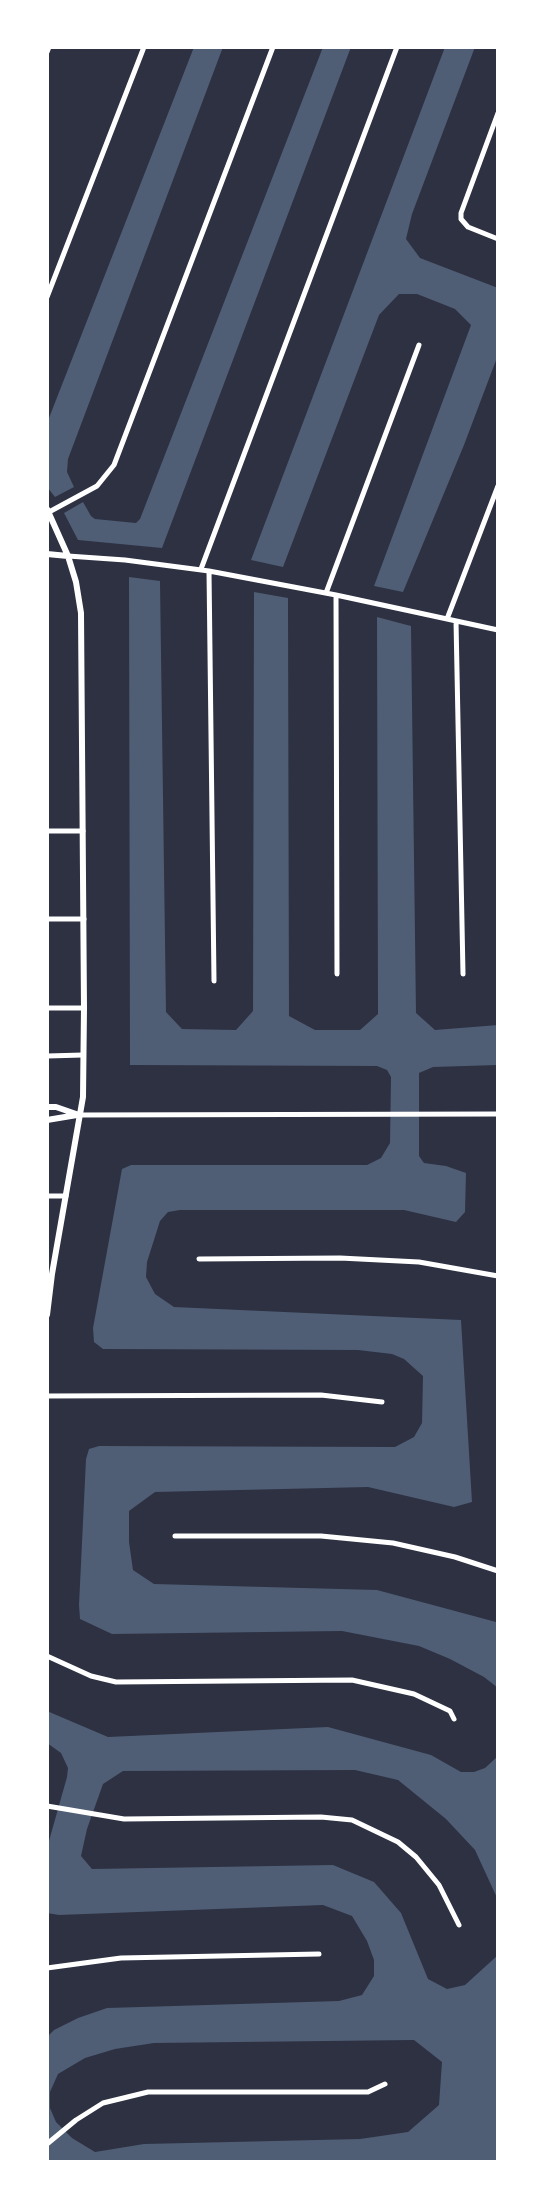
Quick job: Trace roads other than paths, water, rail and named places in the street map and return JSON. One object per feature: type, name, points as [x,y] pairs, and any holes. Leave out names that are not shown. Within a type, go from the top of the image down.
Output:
[{"type":"street","points":[[47,297],[144,47]]},
{"type":"street","points":[[47,1315],[50,1274],[83,1097],[84,1008],[80,613],[76,582],[68,556],[48,511],[104,480],[114,465],[273,47]]},
{"type":"street","points":[[201,569],[397,47]]},
{"type":"street","points":[[498,113],[461,209],[461,219],[468,227],[498,239]]},
{"type":"street","points":[[326,593],[419,345]]},
{"type":"street","points":[[447,619],[498,486]]},
{"type":"street","points":[[47,554],[201,569],[496,629]]},
{"type":"street","points":[[209,571],[214,981]]},
{"type":"street","points":[[336,595],[337,974]]},
{"type":"street","points":[[456,621],[463,974]]},
{"type":"street","points":[[47,831],[83,831]]},
{"type":"street","points":[[47,919],[84,919]]},
{"type":"street","points":[[47,1008],[84,1008]]},
{"type":"street","points":[[47,1056],[83,1055]]},
{"type":"street","points":[[47,1107],[56,1107],[79,1115]]},
{"type":"street","points":[[47,1120],[79,1115],[498,1114]]},
{"type":"street","points":[[47,1196],[66,1196]]},
{"type":"street","points":[[199,1259],[340,1258],[419,1262],[498,1276]]},
{"type":"street","points":[[47,1396],[321,1395],[382,1402]]},
{"type":"street","points":[[175,1536],[321,1536],[393,1543],[455,1557],[498,1571]]},
{"type":"street","points":[[47,1656],[91,1676],[116,1682],[352,1679],[414,1694],[450,1710],[454,1719]]},
{"type":"street","points":[[47,1806],[96,1815],[150,1820],[321,1817],[352,1820],[376,1829],[416,1857],[439,1885],[459,1925]]},
{"type":"street","points":[[47,1968],[121,1958],[319,1954]]},
{"type":"street","points":[[47,2144],[76,2120],[103,2103],[148,2092],[368,2092],[385,2084]]},
{"type":"water","points":[[194,47],[223,47],[68,459],[67,472],[74,487],[55,497],[47,487],[47,423]]},
{"type":"water","points":[[323,47],[351,47],[162,548],[78,540],[64,513],[83,502],[95,519],[136,523],[140,519]]},
{"type":"water","points":[[445,47],[475,47],[412,214],[406,239],[420,258],[498,288],[498,355],[464,445],[403,592],[374,586],[471,325],[455,309],[417,294],[399,294],[379,315],[283,567],[251,560]]},
{"type":"water","points":[[129,577],[160,581],[166,1012],[182,1029],[236,1030],[253,1011],[254,592],[288,598],[289,1016],[315,1030],[360,1030],[378,1014],[377,617],[411,626],[416,1013],[435,1030],[498,1025],[498,1065],[433,1067],[419,1073],[419,1156],[424,1163],[446,1166],[466,1173],[465,1212],[456,1222],[404,1210],[168,1212],[160,1221],[147,1262],[146,1277],[155,1294],[174,1307],[461,1320],[472,1502],[454,1507],[368,1487],[155,1492],[129,1511],[133,1570],[154,1584],[377,1590],[496,1622],[498,1688],[484,1677],[419,1646],[342,1631],[112,1634],[80,1619],[86,1459],[89,1449],[99,1446],[395,1447],[414,1437],[422,1423],[423,1376],[404,1359],[392,1354],[358,1350],[103,1349],[94,1342],[93,1328],[122,1169],[131,1165],[367,1165],[381,1158],[390,1143],[391,1077],[387,1070],[377,1066],[130,1065]]},
{"type":"water","points":[[47,1711],[108,1737],[328,1727],[431,1755],[461,1772],[474,1772],[485,1768],[498,1756],[498,1900],[475,1850],[446,1819],[398,1780],[355,1770],[123,1771],[103,1784],[87,1829],[81,1856],[92,1869],[333,1865],[374,1882],[401,1913],[428,1979],[447,1989],[465,1985],[498,1955],[498,2162],[49,2161],[47,2037],[54,2030],[107,2008],[339,2001],[362,1995],[374,1976],[374,1960],[367,1941],[352,1916],[323,1905],[59,1915],[47,1913],[47,1848],[68,1768],[61,1753],[47,1743]],"holes":[[[414,2040],[442,2062],[439,2105],[408,2132],[360,2139],[144,2144],[95,2152],[72,2138],[56,2122],[50,2108],[50,2092],[58,2074],[85,2058],[115,2049],[154,2043]]]}]
